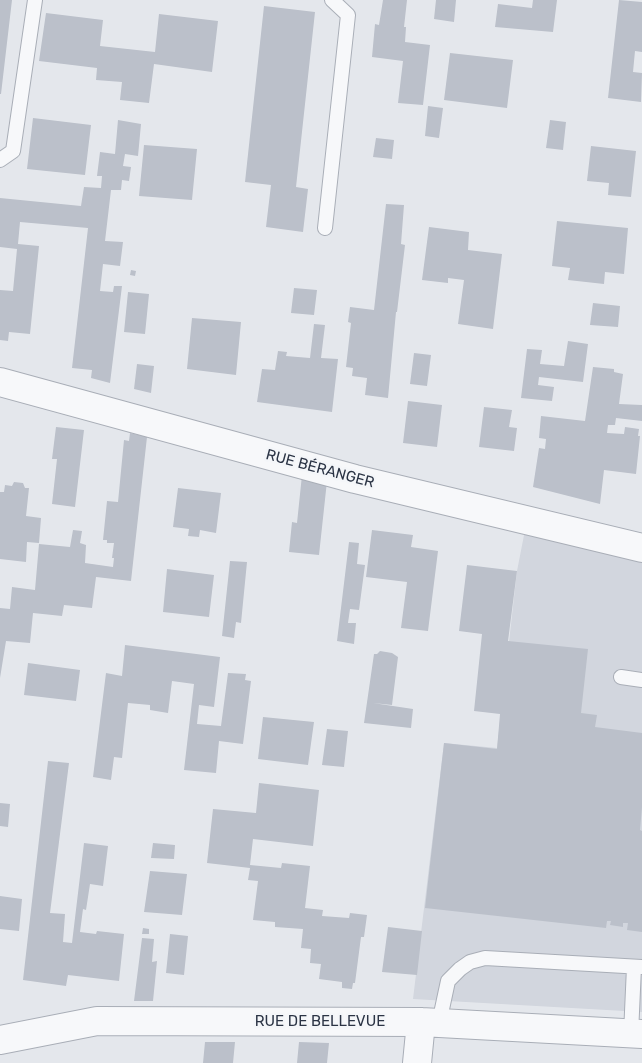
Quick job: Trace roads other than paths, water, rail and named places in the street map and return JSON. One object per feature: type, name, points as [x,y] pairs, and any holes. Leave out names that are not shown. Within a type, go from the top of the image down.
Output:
[{"type":"street","name":"RUE BÉRANGER","points":[[0,382],[355,480],[642,548]]},
{"type":"street","name":"RUE DE BELLEVUE","points":[[0,1040],[97,1021],[430,1022],[636,1034]]},
{"type":"street","points":[[417,1063],[430,1022]]},
{"type":"lane","points":[[0,160],[14,151],[35,0]]},
{"type":"lane","points":[[325,228],[348,15],[332,0]]},
{"type":"lane","points":[[621,677],[642,680]]},
{"type":"lane","points":[[430,1022],[448,982],[460,969],[470,962],[485,958],[638,967],[636,1034]]}]
